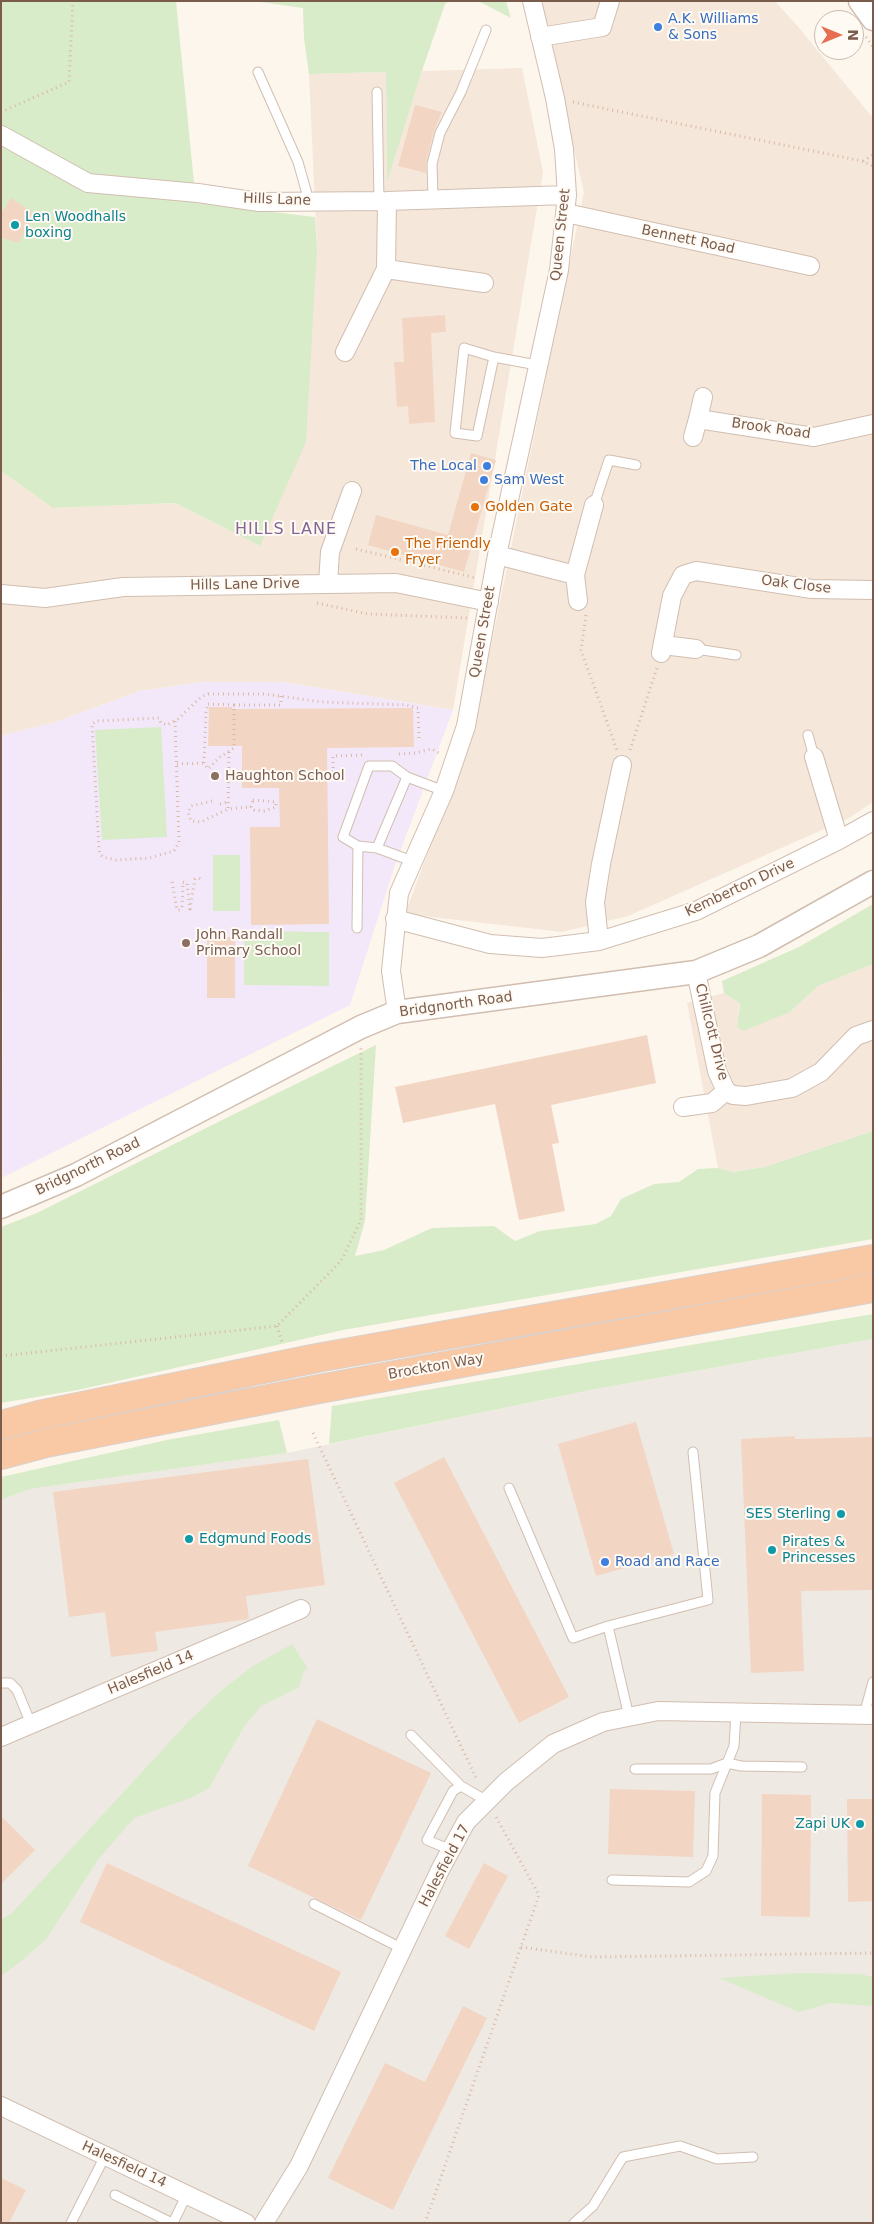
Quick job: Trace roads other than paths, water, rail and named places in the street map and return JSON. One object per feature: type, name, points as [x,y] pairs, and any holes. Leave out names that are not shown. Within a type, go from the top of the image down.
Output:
[{"type":"highway","points":[[1,1425],[39,1415],[317,1358],[873,1259]]},
{"type":"highway","name":"Brockton Way","points":[[1,1455],[46,1443],[328,1387],[873,1288]]},
{"type":"street","name":"Queen Street","points":[[397,1012],[391,971],[399,893],[444,791],[466,726],[497,555],[559,270],[567,195],[564,149],[555,98],[532,1]]},
{"type":"street","points":[[540,37],[602,27],[610,1]]},
{"type":"street","points":[[860,1],[873,19]]},
{"type":"street","name":"Hills Lane","points":[[1,134],[88,183],[198,193],[259,202],[383,201],[567,195]]},
{"type":"street","points":[[345,352],[386,269],[383,201]]},
{"type":"street","name":"Bennett Road","points":[[566,213],[810,266]]},
{"type":"street","points":[[386,269],[484,283]]},
{"type":"street","points":[[693,437],[702,397]]},
{"type":"street","name":"Brook Road","points":[[698,419],[814,437],[873,424]]},
{"type":"street","points":[[328,584],[330,552],[352,491]]},
{"type":"street","points":[[578,601],[576,575],[594,505]]},
{"type":"street","points":[[497,555],[576,575]]},
{"type":"street","name":"Oak Close","points":[[696,649],[662,649],[672,596],[683,575],[696,571],[812,589],[873,590]]},
{"type":"street","name":"Hills Lane Drive","points":[[1,594],[45,598],[123,587],[396,583],[488,602]]},
{"type":"street","points":[[814,757],[839,840]]},
{"type":"street","points":[[599,941],[595,902],[622,765]]},
{"type":"street","name":"Kemberton Drive","points":[[395,919],[490,944],[542,948],[599,941],[696,910],[839,840],[873,821]]},
{"type":"street","name":"Bridgnorth Road","points":[[1,1207],[76,1175],[361,1027],[397,1012],[696,972],[758,946],[873,882]]},
{"type":"street","name":"Chillcott Drive","points":[[696,972],[717,1071],[726,1091]]},
{"type":"street","points":[[683,1107],[712,1103],[726,1091],[733,1095],[746,1096],[792,1088],[821,1072],[856,1036],[873,1030]]},
{"type":"street","name":"Halesfield 14","points":[[1,1737],[301,1609]]},
{"type":"street","name":"Halesfield 17","points":[[264,2223],[299,2166],[466,1822],[506,1782],[553,1744],[604,1722],[658,1711],[868,1715]]},
{"type":"street","name":"Halesfield 14","points":[[1,2106],[246,2223]]},
{"type":"lane","points":[[433,198],[432,164],[440,133],[461,92],[486,30]]},
{"type":"lane","points":[[258,72],[298,162],[309,201]]},
{"type":"lane","points":[[377,92],[383,201]]},
{"type":"lane","points":[[494,357],[477,436],[456,433],[464,348],[494,357],[538,365]]},
{"type":"lane","points":[[594,505],[609,460],[636,465]]},
{"type":"lane","points":[[696,649],[736,655]]},
{"type":"lane","points":[[808,735],[814,757]]},
{"type":"lane","points":[[412,861],[377,848],[358,846],[343,837],[369,766],[392,766],[407,777],[444,791]]},
{"type":"lane","points":[[377,848],[407,777]]},
{"type":"lane","points":[[357,928],[358,846]]},
{"type":"lane","points":[[510,1488],[573,1638],[608,1626],[708,1600],[692,1452]]},
{"type":"lane","points":[[608,1626],[628,1717]]},
{"type":"lane","points":[[868,1715],[873,1682]]},
{"type":"lane","points":[[1,1683],[10,1683],[16,1690],[31,1724]]},
{"type":"lane","points":[[612,1880],[689,1882],[706,1871],[712,1856],[715,1794],[734,1746],[736,1713]]},
{"type":"lane","points":[[411,1735],[461,1786],[487,1801]]},
{"type":"lane","points":[[635,1769],[711,1769],[727,1763],[742,1766],[802,1767]]},
{"type":"lane","points":[[451,1850],[427,1840],[453,1791],[461,1786]]},
{"type":"lane","points":[[314,1904],[403,1949]]},
{"type":"lane","points":[[574,2223],[594,2206],[623,2157],[680,2146],[717,2159],[753,2157]]},
{"type":"lane","points":[[71,2223],[105,2156]]},
{"type":"lane","points":[[115,2195],[172,2223],[187,2194]]},
{"type":"place","name":"A.K. Williams & Sons","points":[[658,27]]},
{"type":"place","name":"Len Woodhalls boxing","points":[[15,225]]},
{"type":"place","name":"The Local","points":[[487,466]]},
{"type":"place","name":"Sam West","points":[[484,480]]},
{"type":"place","name":"Golden Gate","points":[[475,507]]},
{"type":"place","name":"The Friendly Fryer","points":[[395,552]]},
{"type":"place","name":"Haughton School","points":[[215,776]]},
{"type":"place","name":"John Randall Primary School","points":[[186,943]]},
{"type":"place","name":"SES Sterling","points":[[841,1514]]},
{"type":"place","name":"Edgmund Foods","points":[[189,1539]]},
{"type":"place","name":"Pirates & Princesses","points":[[772,1550]]},
{"type":"place","name":"Road and Race","points":[[605,1562]]},
{"type":"place","name":"Zapi UK","points":[[860,1824]]},
{"type":"district","name":"HILLS LANE","points":[[286,530]]}]
